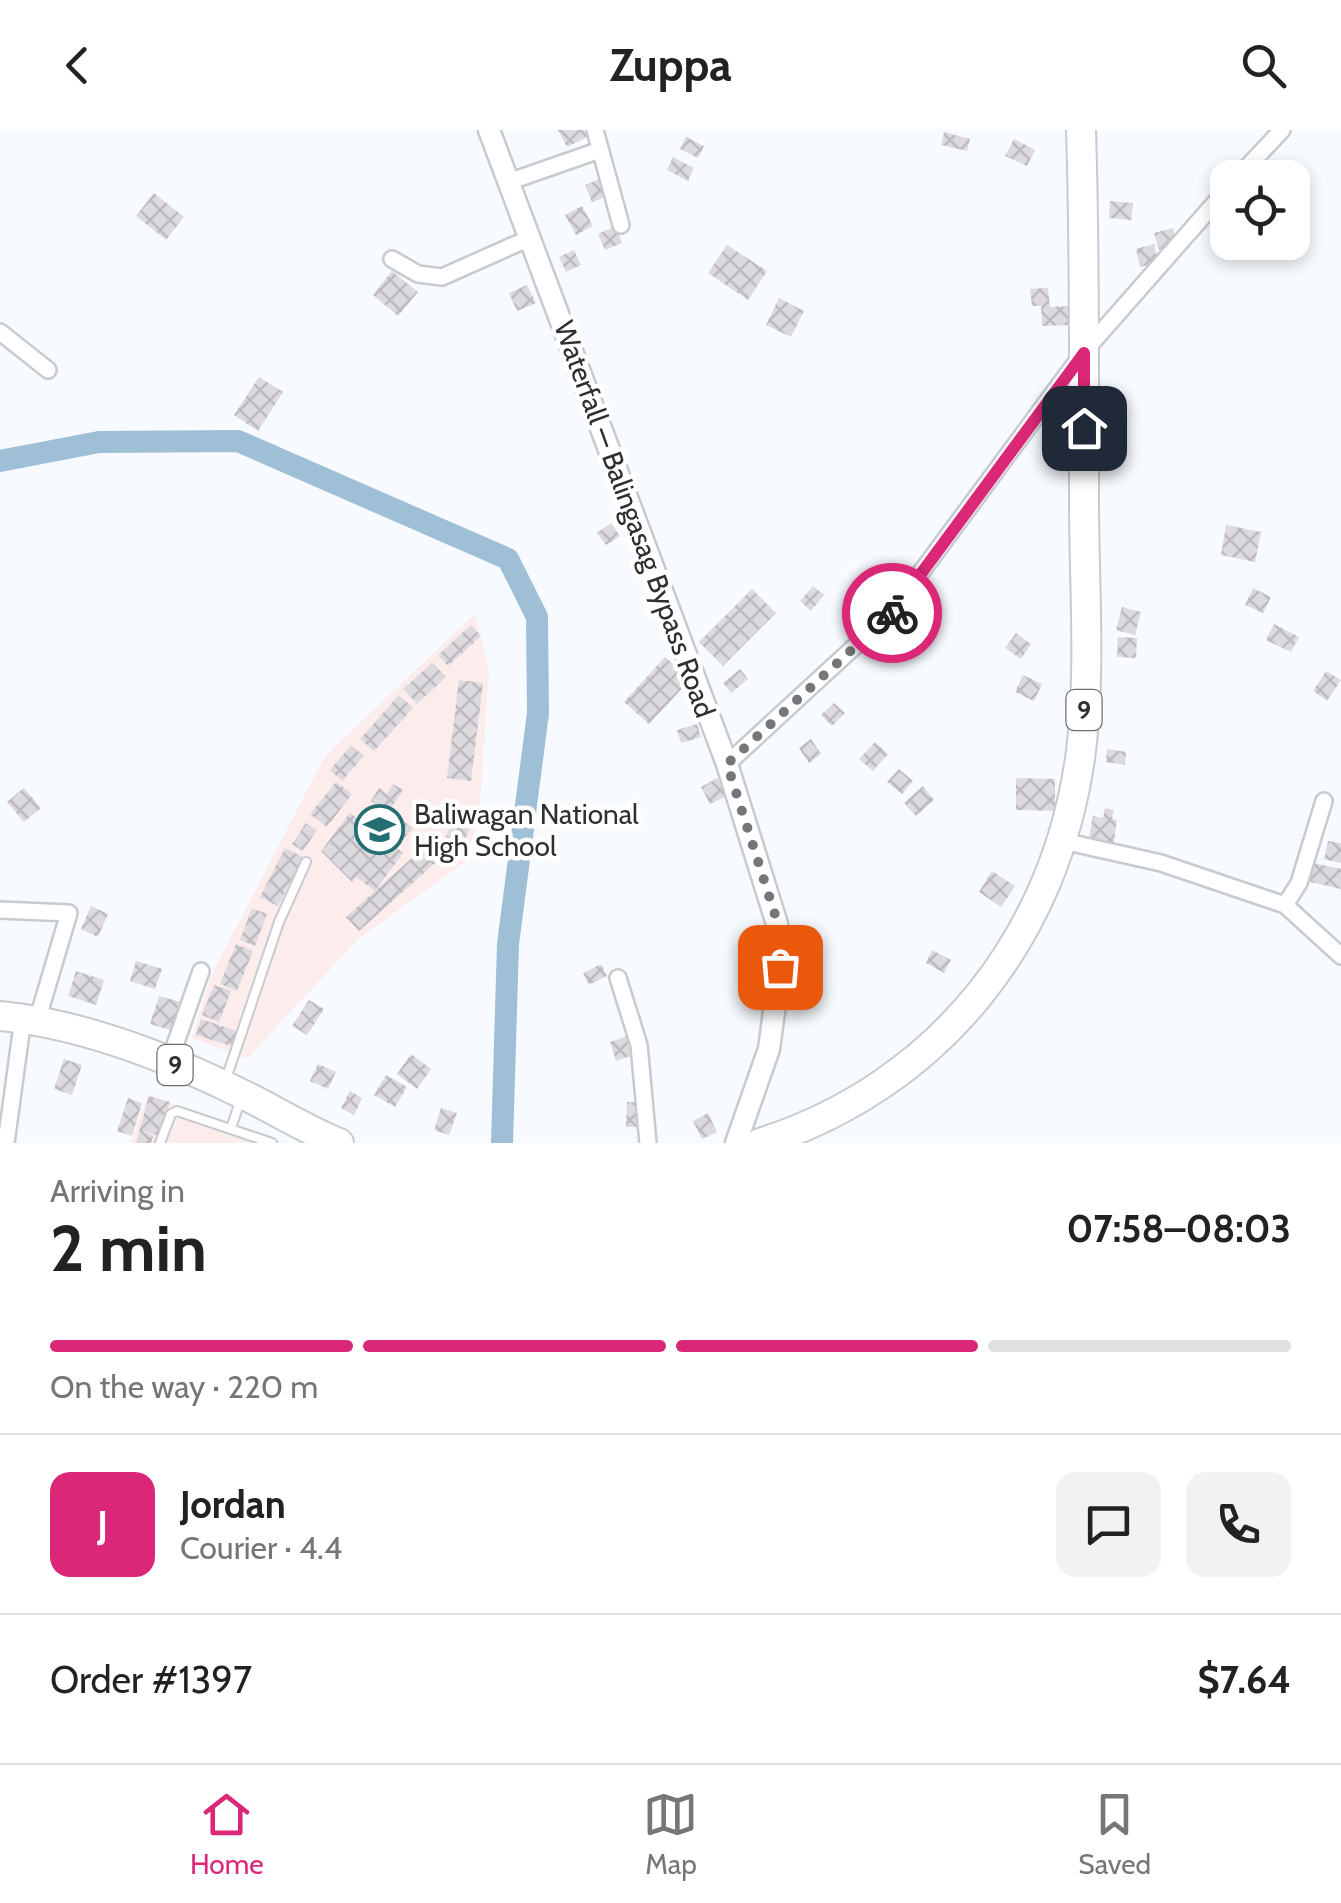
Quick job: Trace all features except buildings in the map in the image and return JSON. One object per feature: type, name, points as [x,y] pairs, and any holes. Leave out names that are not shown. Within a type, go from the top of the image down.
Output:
[{"type":"highway","name":"9","points":[[760,1143],[794,1132],[862,1099],[933,1048],[980,998],[1013,950],[1037,908],[1063,842],[1081,750],[1084,702],[1081,130]]},
{"type":"highway","name":"9","points":[[20,1018],[169,1062],[339,1143]]},
{"type":"main road","name":"Waterfall ‒ Balingasag Bypass Road","points":[[488,130],[511,181],[660,596],[727,764],[778,924],[780,967],[770,1049],[736,1143]]},
{"type":"street","points":[[595,130],[621,225]]},
{"type":"street","points":[[1254,160],[1282,130]]},
{"type":"street","points":[[511,181],[600,150]]},
{"type":"street","points":[[727,764],[891,614],[1084,353],[1210,209]]},
{"type":"street","points":[[392,259],[418,274],[442,277],[532,237]]},
{"type":"street","points":[[0,332],[48,370]]},
{"type":"street","points":[[1285,905],[1299,883],[1324,800]]},
{"type":"street","points":[[1063,842],[1161,863],[1285,905],[1341,956]]},
{"type":"street","points":[[0,910],[69,913],[20,1018],[6,1143]]},
{"type":"street","points":[[169,1062],[201,971]]},
{"type":"street","points":[[618,978],[639,1045],[648,1143]]},
{"type":"lane","points":[[230,1128],[233,1090],[278,922],[306,862]]},
{"type":"lane","points":[[160,1143],[171,1114],[177,1110],[272,1143]]},
{"type":"shaded area","name":"Baliwagan National High School","points":[[475,614],[489,670],[479,818],[465,862],[357,940],[247,1059],[192,1038],[211,976],[325,756]]},
{"type":"shaded area","points":[[148,1095],[283,1143],[131,1143]]},
{"type":"waterway","points":[[0,461],[99,442],[238,441],[508,559],[537,617],[538,713],[508,944],[502,1143]]},
{"type":"way so far","points":[[780,967],[778,924],[727,764],[863,644],[892,613]]},
{"type":"place","name":"Baliwagan National High School","points":[[379,830]]},
{"type":"route","points":[[892,613],[1084,353],[1084,428]]}]
